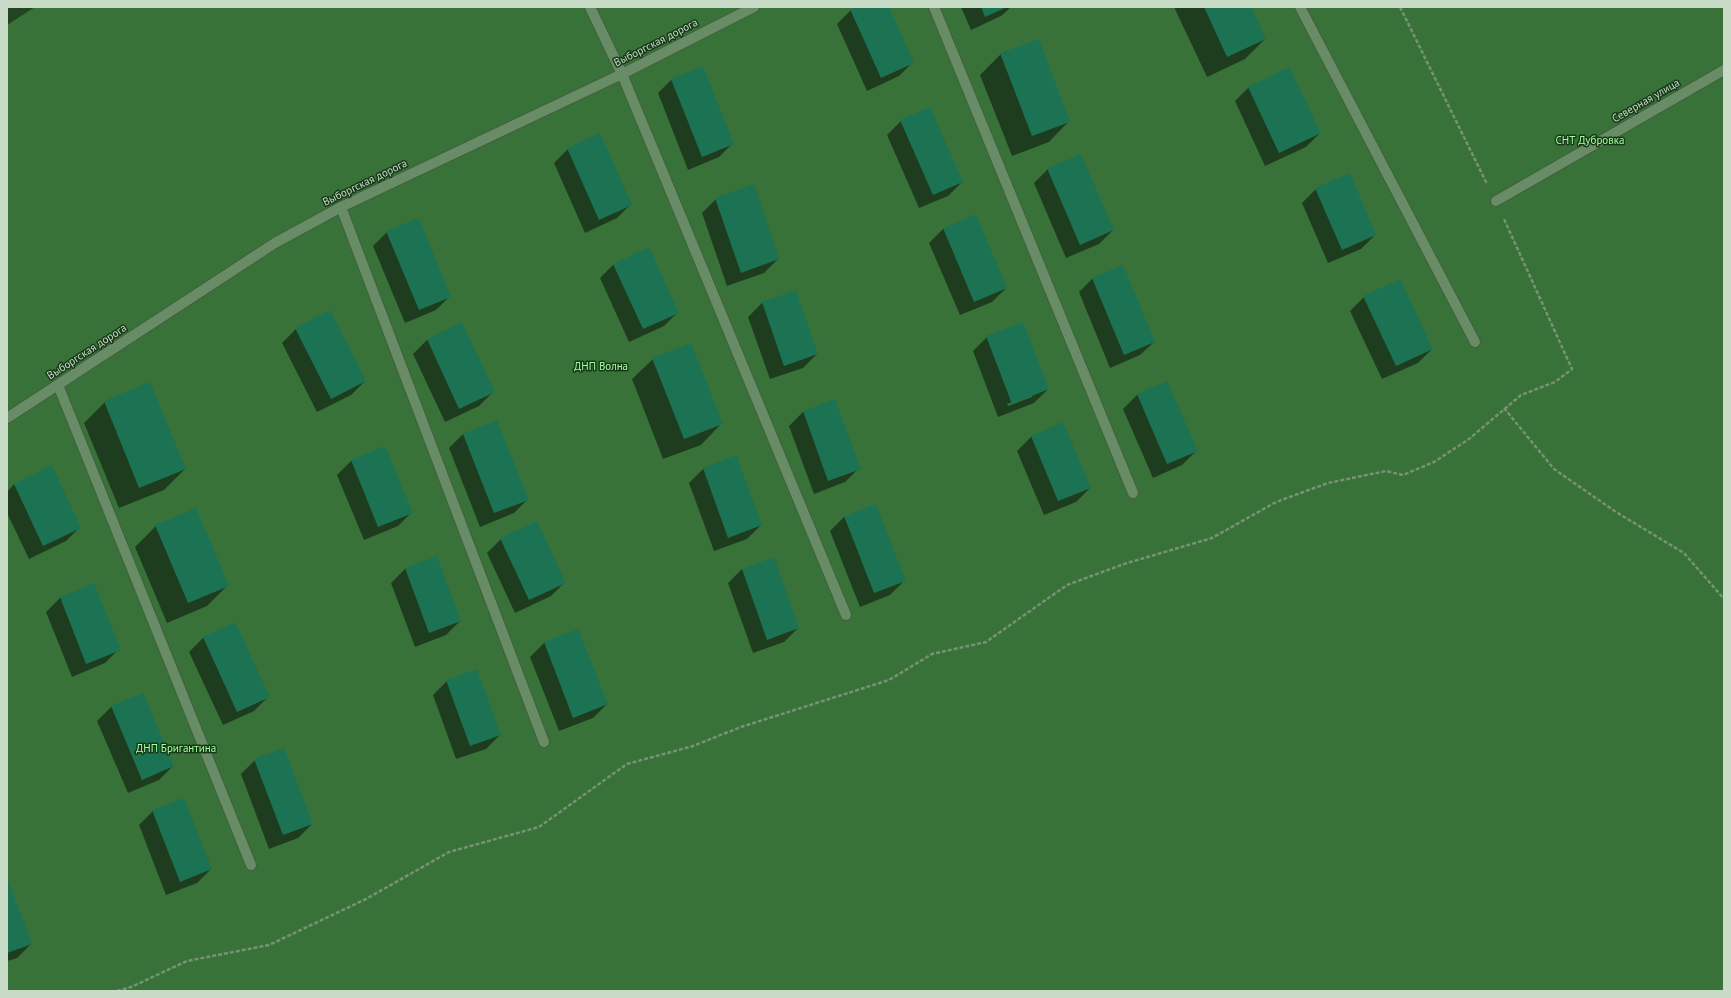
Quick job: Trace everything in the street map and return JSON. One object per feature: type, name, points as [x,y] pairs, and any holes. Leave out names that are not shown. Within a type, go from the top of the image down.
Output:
[{"type":"street","points":[[590,7],[622,74],[846,616]]},
{"type":"street","name":"Выборгская дорога","points":[[7,418],[275,243],[341,207],[622,74],[754,7]]},
{"type":"street","points":[[934,7],[1133,493]]},
{"type":"street","points":[[1300,7],[1475,342]]},
{"type":"street","name":"Северная улица","points":[[1496,201],[1724,70]]},
{"type":"street","points":[[341,207],[544,742]]},
{"type":"street","points":[[58,386],[251,865]]},
{"type":"path","points":[[117,991],[131,987],[187,961],[269,944],[366,899],[449,852],[539,827],[627,764],[693,746],[741,726],[888,680],[932,654],[986,642],[1068,585],[1124,564],[1212,538],[1276,502],[1328,483],[1386,471],[1403,475],[1434,462],[1469,439],[1521,395],[1555,382],[1572,369],[1496,201],[1400,7]]},
{"type":"path","points":[[1504,408],[1554,469],[1616,512],[1684,554],[1724,598]]},
{"type":"green space","points":[[35,7],[1724,7],[1724,991],[7,991],[7,25]]},
{"type":"building","points":[[854,7],[889,7],[914,63],[881,78],[850,9]]},
{"type":"building","points":[[981,7],[1007,7],[985,17]]},
{"type":"building","points":[[1204,7],[1251,7],[1266,39],[1227,57]]},
{"type":"building","points":[[1039,39],[1070,122],[1032,136],[1000,53]]},
{"type":"building","points":[[703,66],[734,144],[702,157],[671,79]]},
{"type":"building","points":[[1289,67],[1321,133],[1279,153],[1248,87]]},
{"type":"building","points":[[930,107],[963,182],[933,195],[900,120]]},
{"type":"building","points":[[600,133],[632,205],[599,220],[567,148]]},
{"type":"building","points":[[1081,154],[1114,230],[1080,245],[1047,168]]},
{"type":"building","points":[[1350,173],[1376,235],[1342,250],[1315,188]]},
{"type":"building","points":[[754,184],[779,259],[741,273],[715,198]]},
{"type":"building","points":[[976,214],[1007,288],[974,302],[943,228]]},
{"type":"building","points":[[419,218],[451,297],[419,310],[386,231]]},
{"type":"building","points":[[649,247],[679,313],[643,329],[613,264]]},
{"type":"building","points":[[1123,265],[1155,342],[1124,355],[1092,278]]},
{"type":"building","points":[[1400,279],[1433,349],[1396,366],[1363,296]]},
{"type":"building","points":[[796,290],[818,354],[784,366],[762,302]]},
{"type":"building","points":[[330,310],[366,381],[331,399],[295,328]]},
{"type":"building","points":[[462,322],[495,392],[459,409],[427,339]]},
{"type":"building","points":[[1023,322],[1049,389],[1012,404],[986,336]]},
{"type":"building","points":[[691,343],[723,424],[684,439],[652,358]]},
{"type":"building","points":[[1167,381],[1198,451],[1167,464],[1137,394]]},
{"type":"building","points":[[150,382],[186,469],[139,488],[104,401]]},
{"type":"building","points":[[835,399],[861,469],[828,481],[803,411]]},
{"type":"building","points":[[497,420],[529,500],[494,513],[463,434]]},
{"type":"building","points":[[1063,422],[1091,488],[1058,501],[1031,436]]},
{"type":"building","points":[[385,446],[413,513],[378,527],[351,460]]},
{"type":"building","points":[[736,455],[762,525],[728,538],[703,468]]},
{"type":"building","points":[[52,465],[81,528],[43,546],[14,484]]},
{"type":"building","points":[[876,504],[906,581],[874,593],[844,516]]},
{"type":"building","points":[[196,508],[229,586],[188,603],[155,525]]},
{"type":"building","points":[[537,521],[566,583],[529,600],[500,538]]},
{"type":"building","points":[[437,556],[461,621],[429,633],[405,568]]},
{"type":"building","points":[[774,557],[799,628],[767,640],[742,569]]},
{"type":"building","points":[[94,583],[121,650],[86,664],[60,597]]},
{"type":"building","points":[[235,622],[270,697],[237,712],[203,637]]},
{"type":"building","points":[[578,629],[608,704],[573,718],[544,642]]},
{"type":"building","points":[[477,669],[501,735],[470,746],[446,680]]},
{"type":"building","points":[[143,693],[174,766],[142,780],[111,706]]},
{"type":"building","points":[[284,748],[313,824],[283,835],[254,759]]},
{"type":"building","points":[[184,798],[212,869],[180,882],[152,810]]},
{"type":"building","points":[[7,877],[32,944],[7,953]]},
{"type":"park label","name":"СНТ Дубровка","points":[[1590,141]]},
{"type":"park label","name":"ДНП Волна","points":[[601,367]]},
{"type":"park label","name":"ДНП Бригантина","points":[[176,749]]}]
